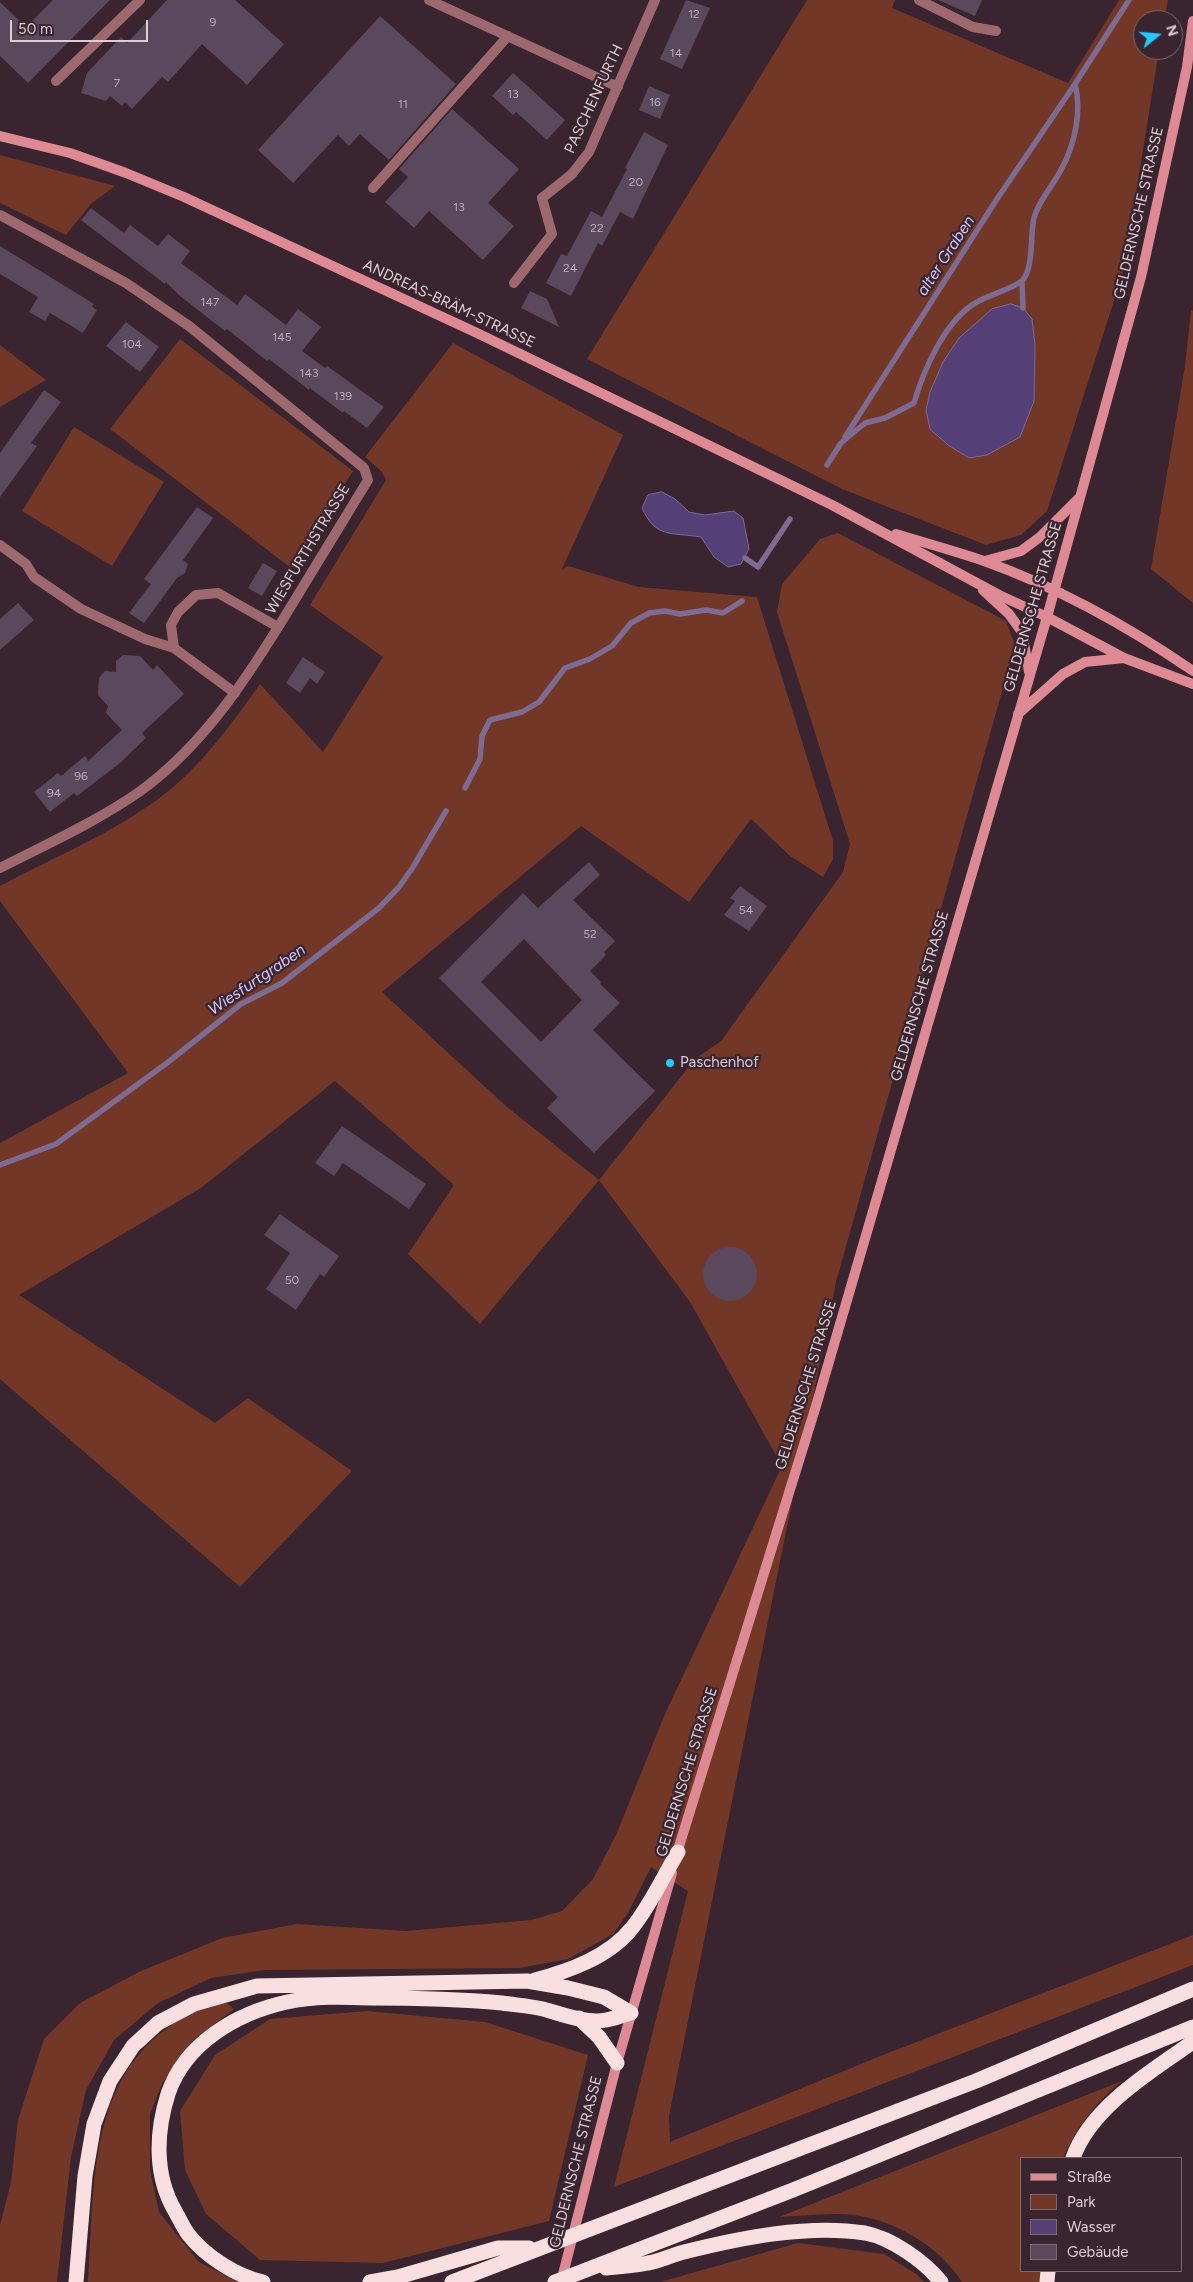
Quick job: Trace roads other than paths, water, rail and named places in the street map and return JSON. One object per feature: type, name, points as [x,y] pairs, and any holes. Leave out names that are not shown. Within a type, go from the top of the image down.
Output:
[{"type":"highway","points":[[528,1981],[559,1974],[604,1954],[632,1929],[678,1852]]},
{"type":"highway","points":[[76,2282],[85,2176],[94,2124],[110,2081],[133,2046],[158,2023],[194,2004],[258,1986],[528,1981],[604,1997],[631,2013]]},
{"type":"highway","points":[[452,2282],[976,2081],[1193,1989]]},
{"type":"highway","points":[[263,2282],[254,2280],[219,2262],[188,2234],[168,2199],[159,2159],[161,2118],[173,2078],[203,2043],[221,2027],[256,2011],[289,2002],[343,1998],[416,1998],[503,2004],[605,2021],[631,2013]]},
{"type":"highway","points":[[579,2018],[599,2037],[617,2063]]},
{"type":"highway","points":[[555,2282],[793,2190],[1193,2027]]},
{"type":"highway","points":[[1074,2157],[1095,2121],[1119,2095],[1193,2042]]},
{"type":"highway","points":[[585,2270],[650,2263],[684,2252],[780,2233],[823,2230],[867,2233],[900,2247],[931,2269],[941,2282]]},
{"type":"highway","points":[[370,2282],[398,2277],[498,2248],[538,2248]]},
{"type":"main road","name":"GELDERNSCHE STRASSE","points":[[561,2282],[631,2013],[678,1852],[816,1406],[1054,591],[1141,277],[1187,67],[1193,21]]},
{"type":"main road","name":"ANDREAS-BRÄM-STRASSE","points":[[0,136],[70,154],[126,172],[184,197],[477,333],[874,527],[975,582],[1124,658],[1193,684]]},
{"type":"main road","name":"GELDERNSCHE STRASSE","points":[[984,561],[1021,552],[1040,537],[1080,496]]},
{"type":"main road","name":"ANDREAS-BRÄM-STRASSE","points":[[874,527],[984,561],[1054,591],[1167,653],[1193,671]]},
{"type":"main road","points":[[975,582],[1009,614],[1022,632],[1030,674]]},
{"type":"main road","points":[[1018,714],[1062,674],[1085,662],[1124,658]]},
{"type":"street","points":[[56,81],[140,0]]},
{"type":"street","points":[[429,0],[618,86]]},
{"type":"street","name":"PASCHENFURTH","points":[[514,283],[552,234],[542,198],[572,174],[589,152],[655,0]]},
{"type":"street","points":[[919,0],[973,27],[996,31]]},
{"type":"street","points":[[373,188],[508,36]]},
{"type":"street","name":"WIESFURTHSTRASSE","points":[[0,216],[126,283],[189,326],[364,468],[368,480],[278,627],[235,693],[178,760],[140,792],[108,812],[0,868]]},
{"type":"street","points":[[0,545],[26,564],[34,577],[81,609],[145,639],[174,648],[235,693]]},
{"type":"street","points":[[174,648],[171,625],[178,612],[196,595],[218,593],[278,627]]},
{"type":"water","points":[[1011,304],[1023,308],[1032,319],[1035,345],[1034,401],[1020,437],[987,455],[969,458],[948,445],[930,429],[926,410],[930,392],[943,362],[959,338],[992,309]]},
{"type":"water","points":[[662,492],[675,499],[689,512],[705,515],[734,511],[743,518],[749,549],[741,564],[728,567],[714,557],[701,537],[673,534],[653,525],[642,508],[648,495]]},
{"type":"waterway","name":"Wiesfurtgraben","points":[[827,465],[841,443],[865,423],[885,418],[914,403],[937,346],[955,321],[966,310],[977,302],[1019,283],[1026,275],[1030,260],[1036,211],[1067,159],[1074,138],[1078,105],[1075,84],[1129,0]]},
{"type":"waterway","name":"alter Graben","points":[[845,437],[997,199],[1075,84]]},
{"type":"waterway","points":[[1022,281],[1023,308]]},
{"type":"waterway","name":"Wiesfurtgraben","points":[[745,558],[758,567],[790,519]]},
{"type":"waterway","name":"Wiesfurtgraben","points":[[465,788],[480,759],[482,736],[490,720],[522,712],[539,702],[565,668],[590,659],[612,646],[631,623],[649,613],[665,611],[680,614],[706,610],[723,613],[742,601]]},
{"type":"waterway","name":"Wiesfurtgraben","points":[[0,1165],[56,1144],[167,1063],[241,1004],[282,983],[379,908],[399,887],[413,867],[446,811]]},
{"type":"place","name":"Paschenhof","points":[[670,1063]]}]
